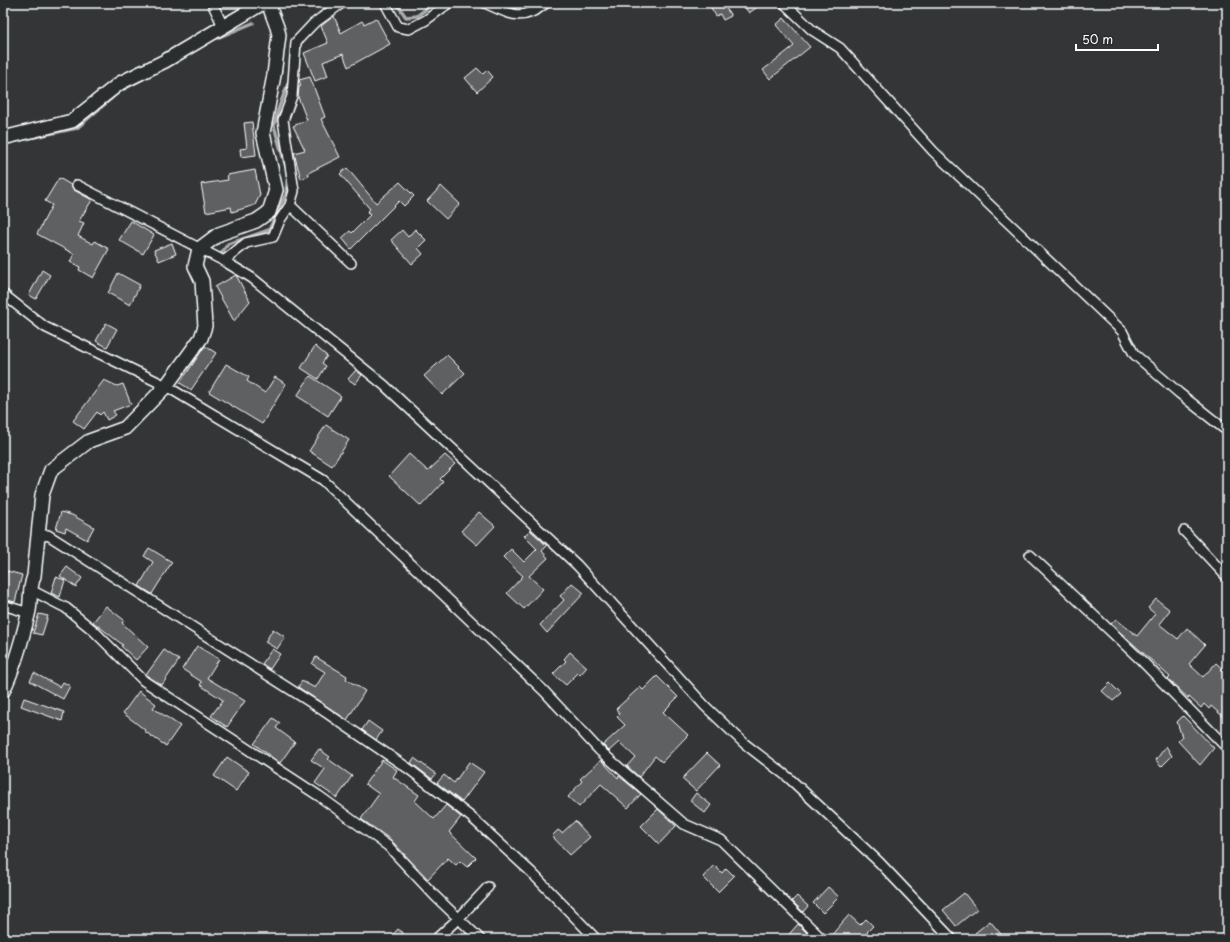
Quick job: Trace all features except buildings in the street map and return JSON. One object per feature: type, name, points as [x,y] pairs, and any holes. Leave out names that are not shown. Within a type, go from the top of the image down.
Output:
[{"type":"street","points":[[212,3],[224,26]]},
{"type":"street","points":[[3,138],[72,121],[120,83],[165,62],[263,3]]},
{"type":"street","points":[[3,691],[8,680],[28,613],[29,589],[34,576],[42,495],[51,470],[89,441],[125,428],[166,386],[201,338],[205,326],[202,281],[195,266],[199,249],[219,234],[256,221],[269,212],[276,190],[263,133],[274,75],[279,35],[268,3]]},
{"type":"street","points":[[224,261],[246,243],[273,237],[280,220],[290,205],[294,191],[283,120],[292,96],[296,42],[313,24],[342,3]]},
{"type":"street","points":[[385,3],[398,27],[409,29],[426,20],[449,3]]},
{"type":"street","points":[[484,3],[518,16],[534,12],[546,3]]},
{"type":"street","points":[[784,3],[812,30],[840,48],[932,151],[1122,331],[1134,354],[1179,393],[1227,431]]},
{"type":"street","points":[[77,185],[224,261],[252,278],[384,385],[572,559],[705,706],[744,744],[795,783],[879,862],[952,939]]},
{"type":"street","points":[[290,205],[351,263]]},
{"type":"street","points":[[3,294],[45,327],[166,386],[323,480],[544,691],[599,750],[684,824],[721,840],[822,939]]},
{"type":"street","points":[[1184,531],[1227,577]]},
{"type":"street","points":[[38,537],[48,535],[318,707],[409,769],[471,817],[531,872],[596,939]]},
{"type":"street","points":[[1030,555],[1142,661],[1227,748]]},
{"type":"street","points":[[29,589],[66,608],[94,631],[144,681],[319,796],[388,846],[435,896],[480,939]]},
{"type":"street","points":[[3,605],[28,613]]},
{"type":"street","points":[[436,939],[459,918],[488,887]]},
{"type":"waterway","points":[[292,7],[302,3]]},
{"type":"waterway","points":[[319,14],[332,3]]},
{"type":"waterway","points":[[396,3],[406,17],[417,16],[434,3]]},
{"type":"waterway","points":[[502,3],[519,6],[527,6],[536,3]]},
{"type":"waterway","points":[[217,38],[253,23]]},
{"type":"waterway","points":[[15,141],[77,128],[120,91],[150,75]]},
{"type":"waterway","points":[[286,167],[274,126],[278,110],[290,78]]},
{"type":"waterway","points":[[218,258],[228,244],[269,230],[286,194],[288,173]]}]
